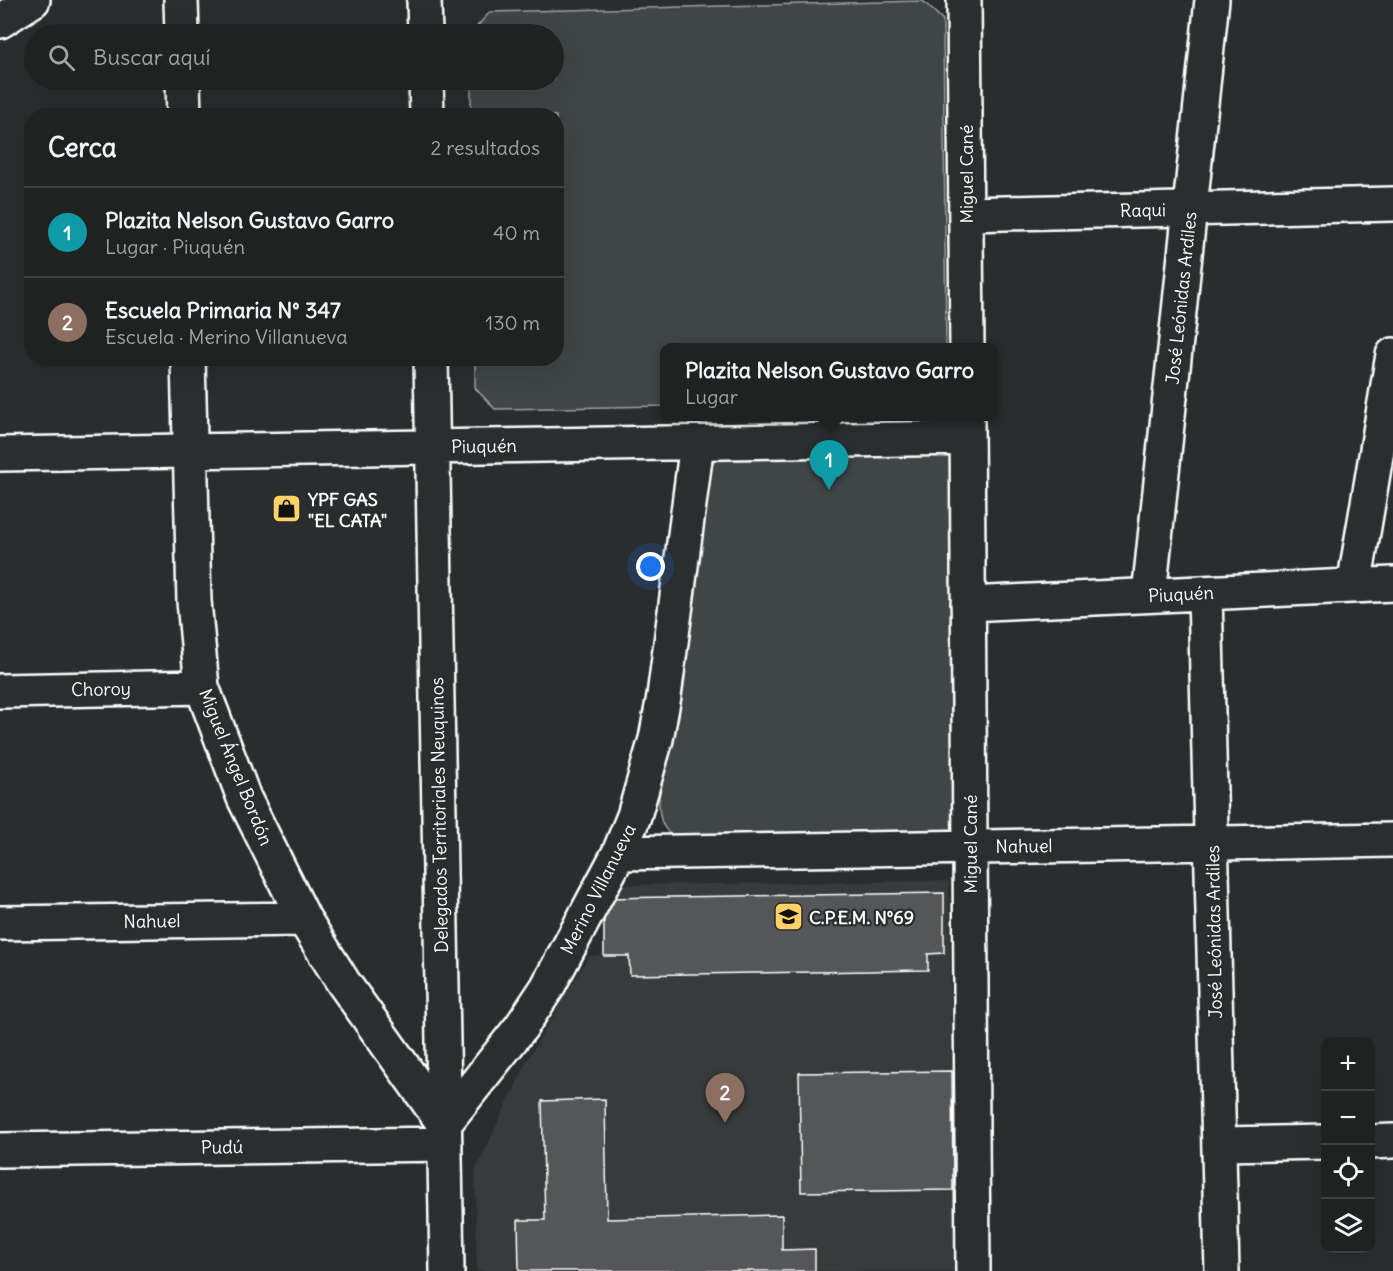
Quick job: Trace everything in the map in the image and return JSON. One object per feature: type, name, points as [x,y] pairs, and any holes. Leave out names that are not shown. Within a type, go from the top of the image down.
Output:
[{"type":"street","points":[[0,21],[33,0]]},
{"type":"street","points":[[181,0],[182,24]]},
{"type":"street","points":[[424,0],[425,24]]},
{"type":"street","name":"Miguel Cané","points":[[964,0],[967,343]]},
{"type":"street","name":"José Leónidas Ardiles","points":[[1149,595],[1212,0]]},
{"type":"street","points":[[183,90],[184,108]]},
{"type":"street","points":[[426,90],[427,108]]},
{"type":"street","name":"Raqui","points":[[966,214],[1393,204]]},
{"type":"street","points":[[1354,586],[1393,355]]},
{"type":"street","name":"Miguel Ángel Bordón","points":[[188,366],[196,644],[202,687],[244,798],[304,919],[343,982],[445,1134]]},
{"type":"street","name":"Delegados Territoriales Neuquinos","points":[[431,366],[447,1271]]},
{"type":"street","name":"Miguel Cané","points":[[967,427],[973,1271]]},
{"type":"street","name":"Piuquén","points":[[0,454],[697,443],[967,427]]},
{"type":"street","name":"Merino Villanueva","points":[[445,1134],[547,988],[619,853],[634,816],[656,739],[697,443]]},
{"type":"street","name":"Piuquén","points":[[968,604],[1393,584]]},
{"type":"street","name":"José Leónidas Ardiles","points":[[1205,593],[1222,1271]]},
{"type":"street","name":"Choroy","points":[[0,691],[202,687]]},
{"type":"street","name":"Nahuel","points":[[619,853],[1393,840]]},
{"type":"street","name":"Nahuel","points":[[0,923],[304,919]]},
{"type":"street","name":"Pudú","points":[[0,1150],[445,1134]]},
{"type":"street","points":[[1375,1142],[1393,1141]]},
{"type":"street","points":[[1219,1144],[1321,1142]]},
{"type":"shaded area","points":[[923,1],[943,20],[946,343],[660,343],[660,406],[495,409],[475,388],[475,366],[564,366],[564,108],[471,108],[471,90],[564,90],[564,24],[479,24],[490,12]]},
{"type":"shaded area","points":[[936,449],[955,456],[956,828],[946,833],[673,837],[665,829],[661,820],[659,799],[703,485],[708,469],[720,457]]},
{"type":"shaded area","points":[[949,881],[955,1271],[477,1271],[475,1171],[528,1059],[589,956],[604,955],[615,885]]},
{"type":"building","points":[[944,893],[944,953],[928,954],[928,970],[630,975],[629,956],[604,956],[604,898]]},
{"type":"building","points":[[952,1071],[953,1190],[801,1192],[799,1073]]},
{"type":"building","points":[[605,1099],[607,1219],[782,1215],[782,1250],[815,1249],[815,1271],[519,1271],[518,1220],[545,1220],[542,1101]]},
{"type":"place","name":"Plazita Nelson Gustavo Garro","points":[[829,490]]},
{"type":"place","name":"YPF GAS \"EL CATA\"","points":[[287,509]]},
{"type":"place","name":"C.P.E.M. Nº69","points":[[788,917]]},
{"type":"place","name":"Escuela Primaria N° 347","points":[[725,1123]]}]
